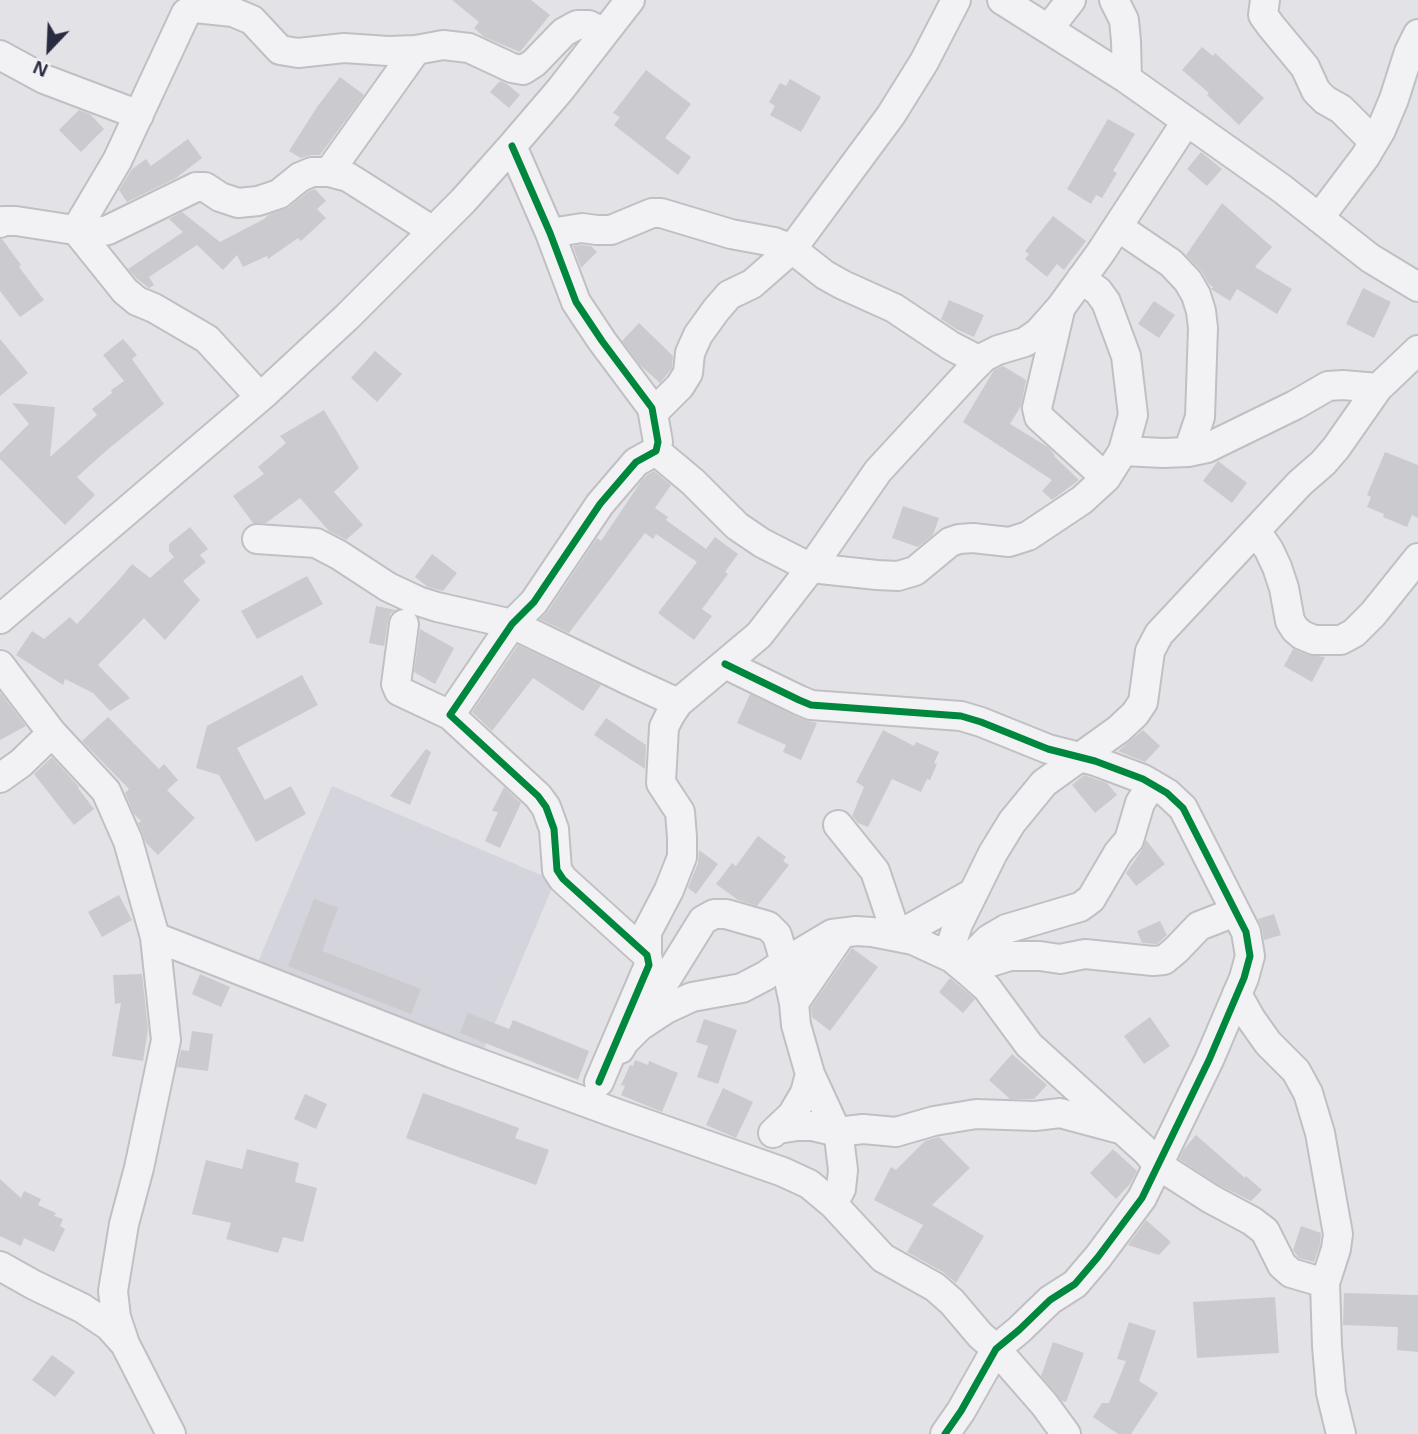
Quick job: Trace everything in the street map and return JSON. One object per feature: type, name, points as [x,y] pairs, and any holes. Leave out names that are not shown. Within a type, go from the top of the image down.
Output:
[{"type":"street","points":[[0,619],[260,397],[347,317],[513,146],[630,0]]},
{"type":"street","points":[[653,413],[680,386],[688,373],[690,352],[698,335],[716,310],[729,295],[752,284],[792,249],[891,116],[924,62],[956,0]]},
{"type":"street","points":[[1002,0],[1127,79],[1281,188],[1370,258],[1418,287]]},
{"type":"street","points":[[1049,28],[1071,0]]},
{"type":"street","points":[[1114,0],[1124,20],[1127,79]]},
{"type":"street","points":[[1265,0],[1263,15],[1306,67],[1316,91],[1341,109],[1374,142]]},
{"type":"street","points":[[76,230],[117,161],[180,23],[186,13],[195,8],[233,12],[252,20],[281,50],[298,53],[344,48],[388,51],[443,45],[469,48],[512,68],[523,70],[534,63],[564,32],[577,25],[589,25],[604,33]]},
{"type":"street","points":[[1318,218],[1358,166],[1381,130],[1418,34]]},
{"type":"street","points":[[329,172],[416,50]]},
{"type":"street","points":[[0,55],[44,79],[139,115]]},
{"type":"street","points":[[589,1090],[649,965],[647,932],[682,857],[680,812],[661,783],[664,727],[670,715],[678,703],[758,635],[811,568],[877,471],[980,361],[998,350],[1025,342],[1038,333],[1061,307],[1186,122]]},
{"type":"street","points":[[513,146],[576,302],[652,408],[658,442],[656,451]]},
{"type":"street","points":[[0,223],[3,220],[16,221],[94,233],[108,230],[196,187],[205,187],[220,197],[238,203],[258,201],[279,194],[300,177],[312,172],[329,172],[348,177],[433,231]]},
{"type":"street","points":[[550,233],[582,228],[611,230],[652,213],[662,213],[731,234],[774,242],[792,249],[825,275],[843,285],[894,307],[951,346],[980,361]]},
{"type":"street","points":[[1118,226],[1171,263],[1188,281],[1201,311],[1202,400],[1200,417],[1188,452]]},
{"type":"street","points":[[76,230],[125,291],[137,301],[207,339],[260,397]]},
{"type":"street","points":[[656,451],[692,481],[737,526],[762,543],[811,568],[898,576],[915,571],[950,542],[959,539],[1009,542],[1028,536],[1082,500],[1106,478],[1124,451],[1133,415],[1126,356],[1106,302],[1098,291],[1081,279]]},
{"type":"street","points":[[1061,307],[1037,408],[1040,417],[1106,478]]},
{"type":"street","points":[[962,966],[952,942],[958,924],[993,853],[1012,822],[1044,783],[1119,729],[1135,714],[1143,702],[1150,651],[1159,634],[1300,483],[1323,463],[1378,388],[1418,350]]},
{"type":"street","points":[[1124,451],[1163,453],[1207,448],[1328,386],[1378,388]]},
{"type":"street","points":[[450,715],[512,624],[534,602],[600,504],[636,461],[656,451]]},
{"type":"street","points":[[1256,531],[1269,550],[1284,588],[1290,621],[1302,635],[1314,640],[1341,640],[1354,633],[1373,614],[1418,558]]},
{"type":"street","points":[[257,538],[316,543],[388,586],[418,600],[512,624],[678,703]]},
{"type":"street","points":[[404,624],[396,684],[399,691],[450,715],[538,796],[546,807],[554,829],[557,870],[563,879],[647,955]]},
{"type":"street","points":[[725,664],[811,705],[961,716],[1048,749],[1143,779],[1167,793],[1183,808],[1246,932],[1250,956],[1244,978],[1209,1060],[1142,1198],[1075,1284],[1050,1300],[996,1349],[946,1434]]},
{"type":"street","points":[[0,665],[52,733],[106,792],[128,841],[155,937],[166,1040],[121,1239],[113,1291],[116,1317],[125,1344],[171,1434]]},
{"type":"street","points":[[0,778],[21,763],[52,733]]},
{"type":"street","points":[[962,966],[989,939],[1006,929],[1080,907],[1091,899],[1118,853],[1129,840],[1140,803],[1152,784]]},
{"type":"street","points":[[838,825],[875,871],[897,936]]},
{"type":"street","points":[[897,936],[973,893]]},
{"type":"street","points":[[962,966],[987,963],[1010,956],[1060,959],[1085,954],[1164,960],[1199,926],[1235,912]]},
{"type":"street","points":[[640,1026],[703,920],[714,914],[726,914],[768,926],[777,935],[785,962],[796,1025],[810,1074],[839,1137],[843,1170],[841,1189],[833,1204]]},
{"type":"street","points":[[589,1090],[640,1026],[666,1009],[692,997],[741,988],[832,934],[864,932],[913,940],[962,966],[987,988],[1029,1045],[1158,1164],[1265,1231],[1282,1265],[1291,1273],[1325,1283]]},
{"type":"street","points":[[794,1003],[842,933]]},
{"type":"street","points":[[155,937],[454,1054],[589,1090],[618,1114],[745,1158],[809,1184],[833,1204],[883,1258],[935,1287],[952,1301],[1044,1404],[1066,1434]]},
{"type":"street","points":[[1237,995],[1268,1043],[1296,1071],[1308,1093],[1320,1133],[1338,1234],[1325,1283],[1331,1393],[1340,1434]]},
{"type":"street","points":[[745,1158],[792,1115],[805,1093],[810,1074]]},
{"type":"street","points":[[778,1129],[812,1126],[837,1132],[863,1129],[896,1132],[934,1121],[976,1114],[1035,1116],[1060,1113],[1123,1130]]},
{"type":"street","points":[[0,1266],[82,1308],[109,1326],[125,1344]]},
{"type":"shaded area","points":[[332,786],[555,881],[481,1056],[258,962]]},
{"type":"building","points":[[452,0],[531,0],[550,15],[520,52],[484,37],[474,28],[479,22]]},
{"type":"building","points":[[1202,47],[1213,56],[1215,53],[1264,98],[1239,125],[1207,95],[1209,93],[1182,70]]},
{"type":"building","points":[[646,70],[691,104],[665,138],[691,157],[678,175],[614,125],[620,117],[613,113]]},
{"type":"building","points":[[340,77],[364,95],[320,155],[301,158],[289,151]]},
{"type":"building","points":[[790,79],[821,97],[801,132],[770,115],[775,106],[769,102],[780,83],[786,86]]},
{"type":"building","points":[[500,81],[520,95],[509,108],[490,92]]},
{"type":"building","points":[[79,110],[90,114],[104,129],[81,152],[59,130]]},
{"type":"building","points":[[1108,119],[1135,134],[1113,171],[1117,173],[1102,198],[1096,195],[1091,204],[1067,189]]},
{"type":"building","points":[[188,139],[202,158],[176,178],[127,202],[119,190],[132,169],[146,159],[151,166]]},
{"type":"building","points":[[1201,152],[1222,169],[1207,186],[1187,169]]},
{"type":"building","points":[[315,189],[326,201],[317,209],[326,218],[301,241],[298,238],[268,259],[267,256],[243,267],[237,255],[223,270],[197,245],[149,277],[154,285],[149,288],[128,269],[183,232],[169,219],[182,212],[220,242],[268,215],[289,207]]},
{"type":"building","points":[[1222,203],[1272,247],[1255,267],[1292,289],[1277,314],[1237,289],[1230,301],[1211,289],[1213,287],[1202,272],[1186,255]]},
{"type":"building","points":[[1053,216],[1086,241],[1064,270],[1057,264],[1047,277],[1025,259],[1029,254],[1025,251]]},
{"type":"building","points":[[0,239],[44,300],[20,317],[0,291]]},
{"type":"building","points":[[573,246],[591,246],[597,252],[581,268]]},
{"type":"building","points":[[1363,288],[1391,302],[1374,338],[1346,324]]},
{"type":"building","points":[[949,300],[984,315],[974,337],[941,319]]},
{"type":"building","points":[[1154,301],[1175,315],[1159,338],[1138,324]]},
{"type":"building","points":[[639,323],[673,356],[672,368],[660,383],[640,365],[622,341]]},
{"type":"building","points":[[0,339],[28,373],[0,396]]},
{"type":"building","points":[[123,339],[137,355],[132,359],[164,404],[77,477],[95,495],[65,525],[0,459],[0,453],[29,424],[12,403],[55,407],[50,457],[97,415],[92,409],[124,381],[103,355]]},
{"type":"building","points":[[375,351],[402,374],[377,402],[351,378]]},
{"type":"building","points":[[1003,366],[1026,380],[1021,406],[1010,424],[1048,447],[1079,480],[1052,500],[1042,491],[1052,480],[963,422],[994,370]]},
{"type":"building","points":[[324,410],[359,468],[334,492],[363,525],[346,540],[329,531],[300,498],[266,523],[253,523],[233,496],[264,474],[258,467],[286,443],[280,436]]},
{"type":"building","points":[[1385,452],[1418,465],[1418,518],[1412,515],[1407,527],[1367,507],[1371,497],[1367,495]]},
{"type":"building","points":[[1218,461],[1247,483],[1232,503],[1203,481]]},
{"type":"building","points":[[654,471],[671,485],[655,508],[668,517],[666,520],[706,549],[715,537],[738,554],[725,572],[728,574],[702,609],[712,616],[694,640],[658,613],[697,562],[656,534],[653,539],[645,533],[569,633],[540,619],[597,538],[601,541],[642,480]]},
{"type":"building","points":[[903,506],[939,518],[933,535],[918,547],[892,538]]},
{"type":"building","points":[[190,527],[208,549],[200,555],[206,562],[183,581],[200,600],[165,640],[144,618],[98,665],[130,698],[110,711],[93,693],[65,679],[63,685],[16,655],[32,631],[44,639],[70,617],[77,624],[132,564],[150,578],[174,557],[169,551],[169,544]]},
{"type":"building","points":[[432,554],[457,573],[443,591],[428,587],[415,577]]},
{"type":"building","points":[[307,576],[323,604],[257,639],[241,611]]},
{"type":"building","points":[[376,606],[396,610],[390,614],[384,646],[369,643]]},
{"type":"building","points":[[420,629],[454,648],[435,684],[414,672]]},
{"type":"building","points":[[518,645],[601,685],[583,711],[533,678],[492,731],[472,712]]},
{"type":"building","points":[[1293,649],[1308,655],[1325,657],[1312,682],[1284,666]]},
{"type":"building","points":[[302,675],[318,705],[237,748],[265,800],[291,786],[306,814],[256,842],[219,775],[196,768],[207,726]]},
{"type":"building","points":[[0,692],[26,726],[0,740]]},
{"type":"building","points":[[750,694],[793,715],[817,723],[801,760],[783,752],[786,745],[737,723]]},
{"type":"building","points":[[108,717],[159,769],[164,764],[178,780],[167,790],[195,818],[158,855],[146,843],[138,823],[141,821],[134,814],[125,793],[129,789],[82,741]]},
{"type":"building","points":[[606,718],[646,745],[645,769],[594,735]]},
{"type":"building","points":[[883,730],[914,746],[916,742],[939,752],[930,780],[927,779],[921,792],[892,779],[868,827],[858,823],[852,816],[864,787],[856,782]]},
{"type":"building","points":[[1143,730],[1160,746],[1145,762],[1118,751]]},
{"type":"building","points":[[426,749],[431,752],[410,805],[390,796]]},
{"type":"building","points":[[52,757],[79,787],[94,809],[74,825],[34,774]]},
{"type":"building","points":[[1084,775],[1107,783],[1117,795],[1095,813],[1072,785]]},
{"type":"building","points":[[504,787],[521,803],[500,848],[485,841],[498,812],[492,811]]},
{"type":"building","points":[[758,836],[786,857],[783,861],[789,865],[757,906],[738,900],[716,884],[732,863],[736,866]]},
{"type":"building","points":[[1146,840],[1165,864],[1136,886],[1126,873]]},
{"type":"building","points":[[699,850],[718,864],[696,894],[688,888],[698,863]]},
{"type":"building","points":[[119,895],[132,920],[102,937],[88,912]]},
{"type":"building","points":[[314,899],[338,908],[322,951],[421,989],[411,1014],[288,966]]},
{"type":"building","points":[[1274,914],[1281,935],[1264,940],[1258,919]]},
{"type":"building","points":[[1160,921],[1167,935],[1157,944],[1142,943],[1137,931]]},
{"type":"building","points":[[852,948],[878,967],[830,1031],[812,1017],[811,1007]]},
{"type":"building","points":[[142,974],[148,1029],[143,1061],[112,1056],[121,1003],[115,1004],[113,975]]},
{"type":"building","points":[[200,974],[230,987],[221,1007],[192,994]]},
{"type":"building","points":[[950,978],[975,999],[963,1013],[939,992]]},
{"type":"building","points":[[468,1013],[509,1029],[513,1020],[589,1051],[578,1080],[460,1033]]},
{"type":"building","points":[[1150,1017],[1170,1046],[1144,1064],[1124,1036]]},
{"type":"building","points":[[704,1019],[737,1030],[718,1084],[697,1077],[708,1046],[696,1042]]},
{"type":"building","points":[[192,1031],[213,1034],[208,1071],[177,1067],[181,1050],[189,1051]]},
{"type":"building","points":[[1012,1054],[1047,1085],[1034,1099],[1010,1099],[989,1080]]},
{"type":"building","points":[[635,1060],[648,1065],[649,1061],[678,1073],[662,1112],[621,1095],[625,1086],[621,1085]]},
{"type":"building","points":[[723,1088],[753,1102],[736,1138],[706,1125]]},
{"type":"building","points":[[423,1093],[519,1128],[515,1138],[549,1150],[536,1185],[406,1138]]},
{"type":"building","points":[[305,1094],[327,1104],[316,1129],[294,1119]]},
{"type":"building","points":[[1196,1135],[1262,1190],[1251,1201],[1219,1185],[1179,1159]]},
{"type":"building","points":[[939,1137],[970,1168],[932,1205],[984,1236],[956,1283],[943,1272],[907,1252],[923,1225],[874,1200],[891,1167],[896,1170],[925,1141]]},
{"type":"building","points":[[247,1149],[299,1163],[295,1182],[317,1188],[303,1242],[283,1237],[278,1253],[226,1239],[231,1223],[192,1214],[206,1160],[242,1169]]},
{"type":"building","points":[[1113,1149],[1137,1171],[1130,1184],[1116,1199],[1090,1173]]},
{"type":"building","points":[[0,1179],[21,1198],[24,1191],[41,1199],[38,1205],[63,1219],[60,1226],[65,1229],[54,1252],[24,1238],[21,1246],[0,1236]]},
{"type":"building","points":[[1146,1220],[1171,1242],[1159,1255],[1128,1245]]},
{"type":"building","points":[[1301,1226],[1321,1233],[1314,1262],[1299,1258],[1293,1250]]},
{"type":"building","points":[[1344,1293],[1418,1295],[1418,1352],[1397,1350],[1398,1327],[1343,1325]]},
{"type":"building","points":[[1275,1297],[1279,1353],[1197,1358],[1193,1302]]},
{"type":"building","points":[[1129,1322],[1156,1331],[1139,1381],[1158,1393],[1131,1434],[1118,1434],[1093,1417],[1102,1403],[1109,1403],[1126,1361],[1117,1359]]},
{"type":"building","points":[[1053,1342],[1084,1353],[1066,1402],[1062,1401],[1041,1376]]},
{"type":"building","points":[[52,1355],[75,1372],[55,1397],[32,1380]]},
{"type":"cycle path","points":[[512,146],[550,233],[576,302],[652,408],[658,442],[656,451],[636,462],[600,504],[534,602],[512,624],[450,715],[538,796],[546,807],[554,829],[557,870],[563,879],[647,955],[649,965],[599,1082]]},
{"type":"cycle path","points":[[725,664],[811,705],[961,716],[1048,749],[1095,761],[1143,779],[1167,793],[1183,808],[1246,932],[1250,956],[1244,978],[1209,1060],[1142,1198],[1075,1284],[1050,1300],[996,1349],[945,1434]]}]
